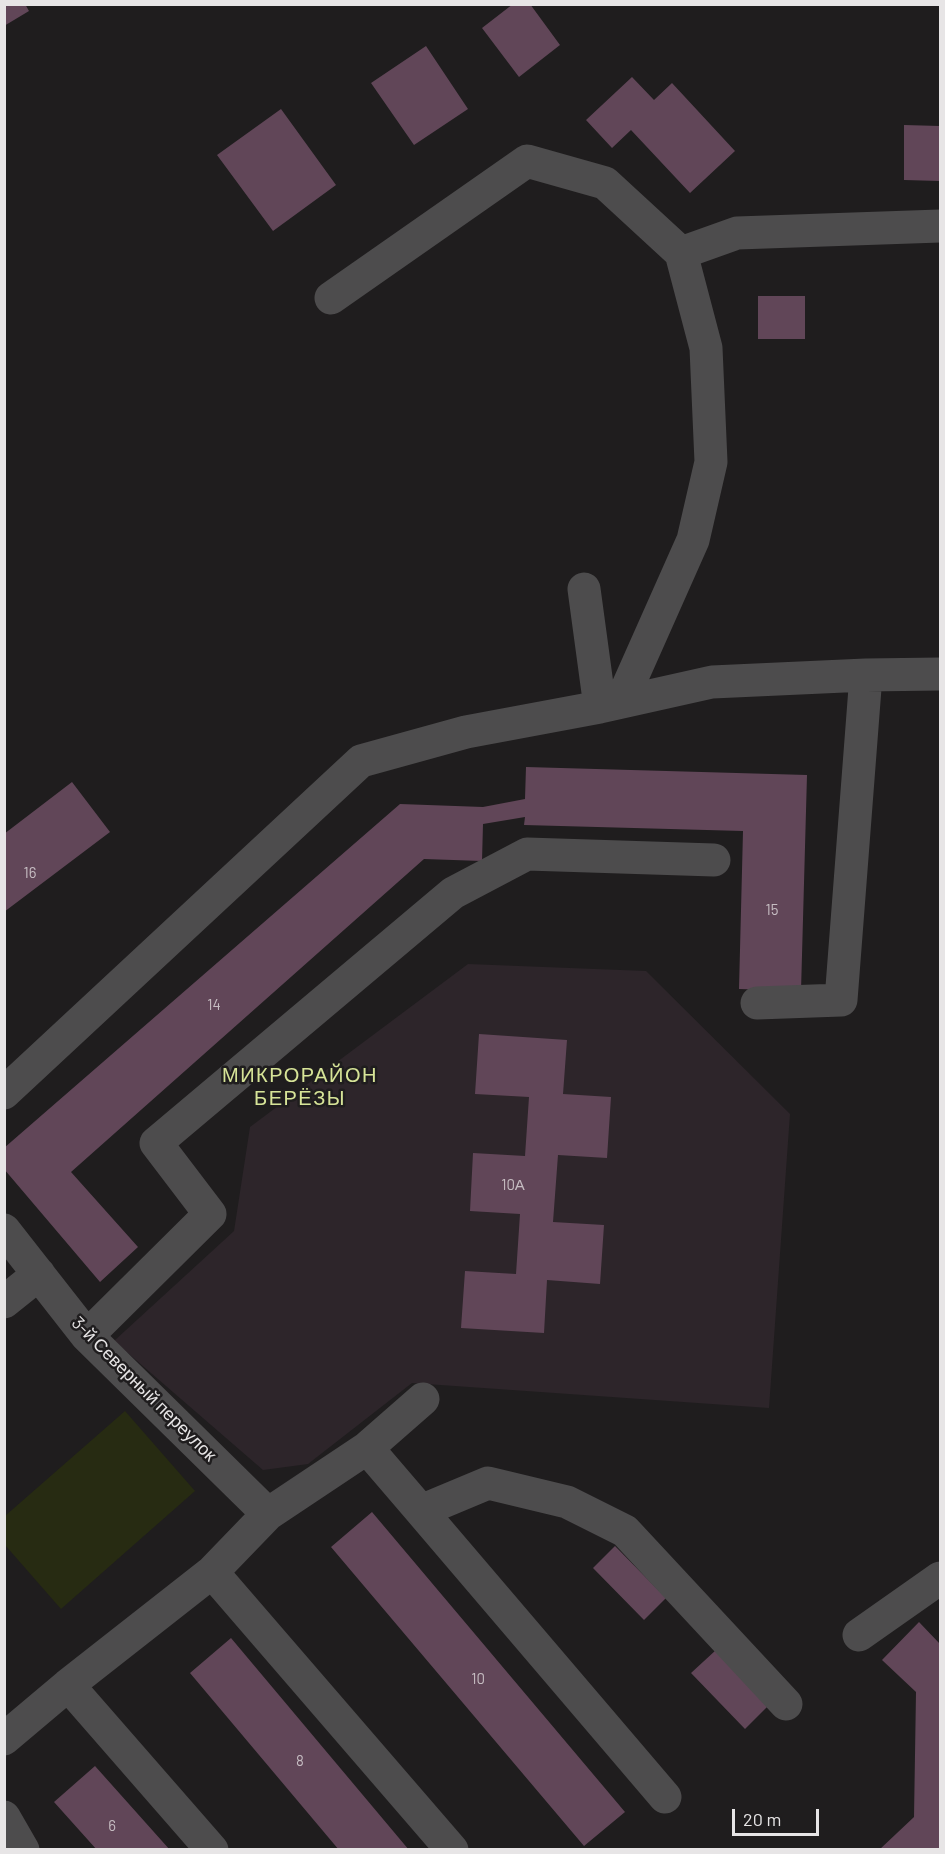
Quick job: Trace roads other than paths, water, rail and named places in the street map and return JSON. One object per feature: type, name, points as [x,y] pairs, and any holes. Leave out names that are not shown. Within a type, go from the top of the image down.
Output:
[{"type":"street","points":[[331,298],[527,161],[605,183],[681,253],[706,348],[711,462],[693,540],[610,705]]},
{"type":"street","points":[[681,253],[737,233],[940,226]]},
{"type":"street","points":[[584,589],[610,705]]},
{"type":"street","points":[[4,1093],[361,761],[466,732],[610,705],[712,682],[940,674]]},
{"type":"street","points":[[757,1004],[841,1000],[866,675]]},
{"type":"street","points":[[87,1336],[210,1215],[156,1143],[453,893],[527,854],[714,860]]},
{"type":"street","name":"3-й Северный переулок","points":[[4,1230],[87,1336],[268,1514]]},
{"type":"street","points":[[4,1302],[39,1274]]},
{"type":"street","points":[[4,1739],[68,1685],[212,1572],[268,1514],[367,1448],[423,1399]]},
{"type":"street","points":[[367,1448],[665,1797]]},
{"type":"street","points":[[421,1511],[488,1483],[567,1502],[625,1531],[786,1704]]},
{"type":"street","points":[[212,1572],[452,1850]]},
{"type":"street","points":[[859,1635],[940,1578]]},
{"type":"street","points":[[68,1685],[212,1850]]},
{"type":"street","points":[[4,1817],[23,1850]]},
{"type":"district","name":"МИКРОРАЙОН БЕРЁЗЫ","points":[[300,1086]]}]
